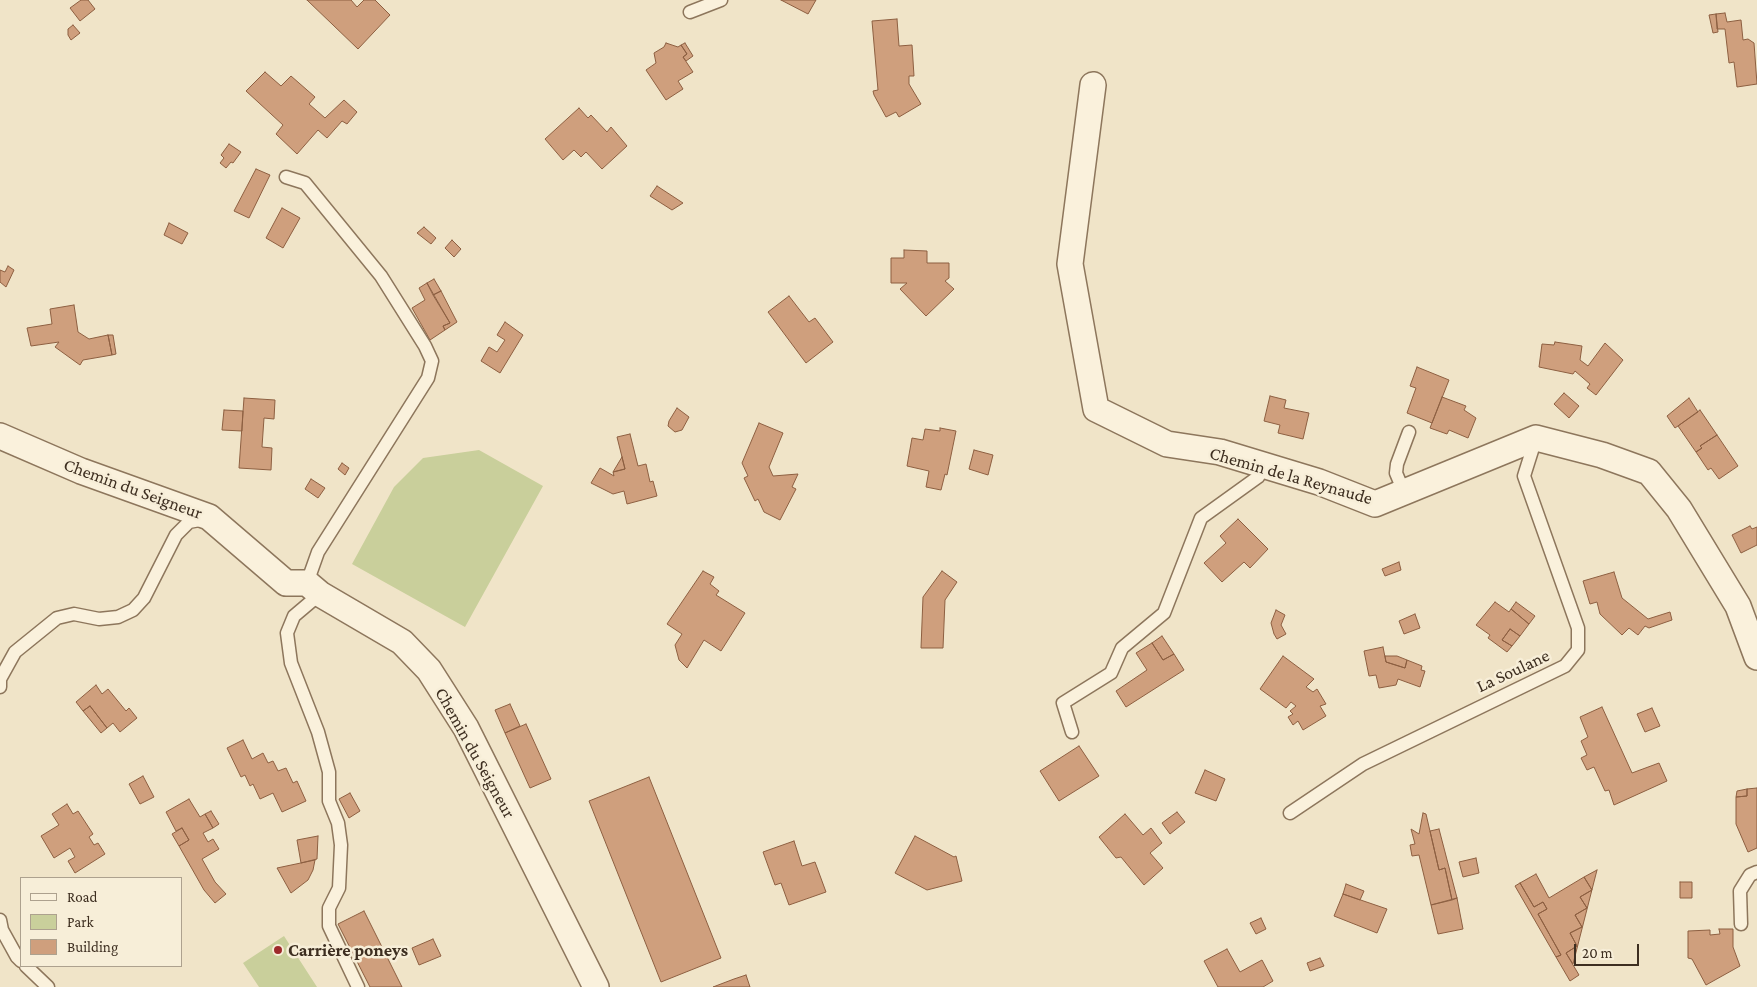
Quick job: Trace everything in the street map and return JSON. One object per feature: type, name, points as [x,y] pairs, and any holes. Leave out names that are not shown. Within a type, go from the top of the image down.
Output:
[{"type":"street","name":"Chemin de la Reynaude","points":[[1093,85],[1070,264],[1096,409],[1167,444],[1220,452],[1319,482],[1375,504],[1536,438]]},
{"type":"street","name":"Chemin du Seigneur","points":[[0,436],[81,471],[209,517],[286,583],[313,588],[402,642],[429,670],[466,728],[596,987]]},
{"type":"street","points":[[1536,438],[1602,455],[1649,472],[1679,509],[1738,606],[1757,657]]},
{"type":"lane","points":[[690,12],[722,0]]},
{"type":"lane","points":[[286,177],[305,184],[382,276],[425,346],[432,361],[428,378],[318,552],[313,588],[294,616],[287,633],[291,663],[320,740],[329,772],[329,801],[338,822],[341,845],[338,888],[329,908],[329,926],[358,987]]},
{"type":"lane","points":[[1404,492],[1396,473],[1397,464],[1409,432]]},
{"type":"lane","name":"La Soulane","points":[[1290,813],[1364,764],[1565,666],[1578,650],[1578,628],[1524,476],[1536,438]]},
{"type":"lane","points":[[1072,732],[1063,703],[1110,673],[1122,648],[1164,614],[1201,518],[1258,477],[1265,466]]},
{"type":"lane","points":[[0,687],[0,679],[15,652],[57,618],[74,614],[99,619],[118,617],[134,610],[144,598],[176,535],[190,522],[209,517]]},
{"type":"lane","points":[[1741,924],[1740,891],[1750,875],[1757,872]]},
{"type":"lane","points":[[0,920],[2,930],[20,960]]},
{"type":"lane","points":[[27,967],[48,987]]},
{"type":"green space","points":[[479,450],[543,486],[465,627],[352,564],[394,487],[423,458]]},
{"type":"green space","name":"Carrière poneys","points":[[284,936],[317,987],[259,987],[243,963]]},
{"type":"building","points":[[81,0],[88,0],[95,9],[80,21],[70,8]]},
{"type":"building","points":[[307,0],[351,0],[357,7],[364,0],[375,0],[390,15],[358,49]]},
{"type":"building","points":[[781,0],[816,0],[808,14]]},
{"type":"building","points":[[1725,13],[1727,22],[1741,20],[1743,40],[1748,39],[1754,43],[1757,84],[1737,87],[1734,62],[1729,63],[1725,29],[1717,29],[1716,14]]},
{"type":"building","points":[[1716,14],[1718,32],[1713,33],[1709,15]]},
{"type":"building","points":[[897,19],[899,46],[912,45],[914,76],[909,76],[909,84],[921,104],[899,117],[896,112],[886,117],[873,91],[878,90],[872,21]]},
{"type":"building","points":[[73,25],[80,33],[71,40],[68,35],[68,29]]},
{"type":"building","points":[[666,43],[678,47],[681,45],[687,54],[683,57],[693,72],[678,81],[683,89],[666,100],[646,70],[656,63],[654,53],[664,47]]},
{"type":"building","points":[[685,43],[693,56],[686,61],[683,57],[687,54],[681,45]]},
{"type":"building","points":[[265,72],[281,86],[291,76],[315,97],[309,104],[325,118],[344,100],[357,112],[347,124],[342,121],[327,138],[318,130],[297,154],[276,134],[283,125],[246,91]]},
{"type":"building","points":[[579,108],[588,118],[591,115],[607,132],[611,127],[627,146],[602,169],[586,152],[581,157],[574,150],[563,160],[545,139]]},
{"type":"building","points":[[229,144],[241,152],[233,163],[231,162],[226,168],[220,163],[224,158],[221,155]]},
{"type":"building","points":[[256,169],[270,175],[249,218],[234,211]]},
{"type":"building","points":[[657,186],[683,203],[672,210],[650,196]]},
{"type":"building","points":[[282,208],[300,218],[283,248],[266,238]]},
{"type":"building","points":[[169,223],[188,233],[182,244],[164,235]]},
{"type":"building","points":[[424,227],[436,238],[431,244],[417,233]]},
{"type":"building","points":[[452,240],[461,249],[454,257],[445,248]]},
{"type":"building","points":[[904,250],[927,251],[927,263],[949,263],[949,278],[945,281],[954,289],[926,316],[900,289],[907,283],[891,283],[891,258],[904,258]]},
{"type":"building","points":[[8,266],[14,270],[6,287],[0,282],[0,270],[5,272]]},
{"type":"building","points":[[434,279],[441,291],[433,295],[427,283]]},
{"type":"building","points":[[427,283],[450,323],[443,326],[445,330],[430,340],[412,308],[425,300],[419,288]]},
{"type":"building","points":[[441,291],[457,322],[445,330],[443,326],[450,323],[433,295]]},
{"type":"building","points":[[789,296],[809,322],[815,318],[833,342],[806,363],[768,312]]},
{"type":"building","points":[[74,305],[78,332],[89,339],[108,335],[112,355],[83,360],[80,365],[55,347],[59,342],[31,346],[27,328],[52,324],[50,309]]},
{"type":"building","points":[[505,322],[523,335],[500,373],[481,361],[489,347],[497,352],[505,340],[497,335]]},
{"type":"building","points":[[108,335],[113,335],[116,354],[112,355]]},
{"type":"building","points":[[1555,342],[1582,346],[1580,360],[1588,366],[1605,343],[1623,360],[1596,395],[1587,388],[1590,384],[1575,371],[1573,374],[1539,367],[1542,344],[1554,345]]},
{"type":"building","points":[[1417,367],[1449,380],[1432,423],[1407,413],[1416,388],[1410,386]]},
{"type":"building","points":[[1564,393],[1579,406],[1569,418],[1554,404]]},
{"type":"building","points":[[1270,396],[1286,400],[1284,408],[1309,413],[1303,439],[1278,433],[1280,425],[1264,421]]},
{"type":"building","points":[[1442,397],[1466,406],[1464,410],[1476,418],[1468,438],[1449,430],[1447,434],[1430,428]]},
{"type":"building","points":[[244,398],[275,400],[274,419],[264,418],[262,447],[272,448],[271,470],[239,468]]},
{"type":"building","points":[[1689,398],[1698,412],[1675,428],[1667,416]]},
{"type":"building","points":[[677,408],[689,417],[682,430],[675,432],[668,426]]},
{"type":"building","points":[[224,410],[243,411],[242,431],[222,430]]},
{"type":"building","points":[[1700,410],[1717,435],[1700,446],[1702,448],[1696,452],[1678,426]]},
{"type":"building","points":[[759,423],[783,433],[769,467],[773,476],[798,474],[792,487],[796,489],[780,520],[764,512],[758,499],[755,501],[744,478],[748,476],[742,463]]},
{"type":"building","points":[[940,428],[956,431],[947,475],[945,474],[941,490],[926,487],[929,471],[907,466],[912,438],[923,440],[925,429],[940,431]]},
{"type":"building","points":[[630,434],[638,466],[646,464],[650,482],[653,481],[657,496],[627,504],[624,491],[613,494],[591,483],[600,468],[614,476],[613,472],[625,469],[617,437]]},
{"type":"building","points":[[1717,435],[1738,466],[1719,479],[1711,468],[1708,470],[1696,452],[1702,448],[1700,446]]},
{"type":"building","points":[[974,450],[993,455],[988,475],[969,469]]},
{"type":"building","points":[[622,457],[625,469],[613,472]]},
{"type":"building","points":[[342,463],[349,468],[345,475],[338,469]]},
{"type":"building","points":[[311,479],[325,488],[318,498],[305,489]]},
{"type":"building","points":[[1238,519],[1268,549],[1250,568],[1244,562],[1222,582],[1204,563],[1226,543],[1220,536]]},
{"type":"building","points":[[1750,526],[1752,529],[1757,527],[1757,545],[1741,553],[1732,535]]},
{"type":"building","points":[[1399,562],[1401,570],[1385,576],[1382,569]]},
{"type":"building","points":[[703,571],[714,577],[710,584],[719,591],[716,595],[745,613],[721,651],[704,640],[687,668],[679,660],[675,645],[682,634],[667,624]]},
{"type":"building","points":[[942,571],[957,582],[945,600],[943,648],[921,648],[923,597]]},
{"type":"building","points":[[1614,572],[1622,598],[1648,619],[1670,612],[1672,620],[1649,628],[1645,626],[1638,635],[1629,628],[1622,635],[1600,614],[1597,602],[1590,604],[1583,581]]},
{"type":"building","points":[[1495,602],[1509,612],[1511,609],[1529,624],[1520,636],[1510,629],[1502,640],[1512,646],[1507,652],[1488,638],[1490,635],[1476,625]]},
{"type":"building","points":[[1516,602],[1535,616],[1529,624],[1511,609]]},
{"type":"building","points":[[1276,610],[1285,615],[1281,625],[1286,634],[1277,639],[1271,623]]},
{"type":"building","points":[[1415,614],[1420,628],[1404,634],[1399,621]]},
{"type":"building","points":[[1510,629],[1520,636],[1512,646],[1502,640]]},
{"type":"building","points":[[1162,636],[1174,654],[1163,660],[1152,643]]},
{"type":"building","points":[[1152,643],[1163,660],[1174,654],[1184,670],[1126,707],[1116,691],[1147,670],[1136,653]]},
{"type":"building","points":[[1383,647],[1386,662],[1405,668],[1407,660],[1422,666],[1421,670],[1425,671],[1420,687],[1398,679],[1396,685],[1379,688],[1376,675],[1369,676],[1364,651]]},
{"type":"building","points":[[1283,656],[1314,679],[1306,687],[1313,692],[1317,689],[1326,704],[1320,706],[1326,716],[1303,730],[1298,721],[1293,725],[1288,717],[1293,714],[1290,711],[1296,706],[1291,702],[1286,708],[1260,689]]},
{"type":"building","points":[[1385,656],[1397,656],[1407,660],[1405,668],[1386,662]]},
{"type":"building","points":[[96,685],[102,694],[108,689],[126,711],[129,708],[137,718],[120,732],[113,723],[107,728],[90,706],[83,711],[76,702]]},
{"type":"building","points":[[510,704],[520,726],[505,733],[495,710]]},
{"type":"building","points":[[90,706],[107,728],[101,733],[83,711]]},
{"type":"building","points":[[1602,707],[1632,773],[1659,763],[1667,781],[1614,805],[1609,790],[1605,791],[1594,767],[1587,770],[1581,758],[1587,755],[1581,741],[1588,737],[1580,717]]},
{"type":"building","points":[[1652,708],[1660,726],[1645,732],[1637,714]]},
{"type":"building","points":[[526,724],[551,779],[530,788],[505,733]]},
{"type":"building","points":[[243,740],[252,759],[263,753],[268,763],[273,761],[278,771],[286,768],[293,783],[297,781],[306,801],[282,812],[273,793],[260,799],[253,784],[250,786],[245,775],[241,777],[227,748]]},
{"type":"building","points":[[1079,746],[1099,776],[1059,801],[1040,771]]},
{"type":"building","points":[[1205,770],[1225,779],[1216,801],[1195,793]]},
{"type":"building","points":[[143,776],[154,797],[140,804],[129,784]]},
{"type":"building","points":[[649,777],[721,958],[661,982],[589,801]]},
{"type":"building","points":[[1757,788],[1757,848],[1748,852],[1736,824],[1736,797],[1747,796],[1747,789]]},
{"type":"building","points":[[1747,789],[1747,796],[1736,797],[1737,791]]},
{"type":"building","points":[[350,793],[360,811],[349,818],[339,799]]},
{"type":"building","points":[[189,799],[200,817],[205,814],[213,828],[203,833],[208,842],[213,839],[219,849],[202,859],[215,882],[226,894],[215,903],[204,890],[179,846],[189,840],[182,828],[176,831],[166,812]]},
{"type":"building","points":[[67,804],[73,814],[78,811],[93,834],[89,837],[94,845],[98,843],[105,854],[75,873],[68,861],[75,857],[70,848],[54,858],[41,836],[59,825],[52,814]]},
{"type":"building","points":[[211,811],[219,824],[213,828],[205,814]]},
{"type":"building","points":[[1177,812],[1185,822],[1170,834],[1162,823]]},
{"type":"building","points":[[1423,813],[1426,814],[1439,870],[1445,868],[1452,900],[1431,905],[1419,855],[1412,856],[1410,845],[1415,844],[1411,829],[1419,834]]},
{"type":"building","points":[[1125,814],[1143,835],[1151,828],[1162,843],[1150,853],[1163,868],[1144,885],[1121,857],[1116,858],[1099,837]]},
{"type":"building","points":[[182,828],[189,840],[179,846],[172,834]]},
{"type":"building","points":[[1439,829],[1457,898],[1452,900],[1445,868],[1439,870],[1430,831]]},
{"type":"building","points":[[318,836],[317,859],[301,863],[297,840]]},
{"type":"building","points":[[915,836],[954,857],[956,856],[962,881],[927,890],[895,873]]},
{"type":"building","points":[[794,841],[802,866],[815,862],[826,892],[789,905],[781,883],[775,885],[763,852]]},
{"type":"building","points":[[1476,858],[1479,873],[1463,877],[1459,862]]},
{"type":"building","points":[[315,860],[308,880],[291,893],[277,868]]},
{"type":"building","points":[[1597,870],[1592,890],[1584,877]]},
{"type":"building","points":[[1536,874],[1549,898],[1584,877],[1592,890],[1580,897],[1587,908],[1575,915],[1582,927],[1570,933],[1577,946],[1566,953],[1579,975],[1570,981],[1556,957],[1561,955],[1538,914],[1547,909],[1543,902],[1534,907],[1520,883]]},
{"type":"building","points":[[1680,882],[1692,882],[1692,898],[1680,898]]},
{"type":"building","points":[[1520,883],[1534,907],[1543,902],[1547,909],[1538,914],[1561,955],[1556,957],[1515,886]]},
{"type":"building","points":[[1346,884],[1364,891],[1360,900],[1343,894]]},
{"type":"building","points":[[1592,890],[1573,964],[1566,953],[1577,946],[1570,933],[1582,927],[1575,915],[1587,908],[1580,897]]},
{"type":"building","points":[[1343,894],[1387,909],[1377,933],[1334,916]]},
{"type":"building","points":[[1457,898],[1463,929],[1438,934],[1431,905]]},
{"type":"building","points":[[364,911],[402,987],[370,987],[338,924]]},
{"type":"building","points":[[1261,918],[1266,929],[1256,934],[1250,923]]},
{"type":"building","points":[[1719,929],[1733,929],[1733,947],[1740,966],[1706,985],[1692,959],[1688,958],[1688,931],[1710,930],[1710,935],[1720,934]]},
{"type":"building","points":[[433,939],[441,956],[419,965],[412,948]]},
{"type":"building","points":[[1227,949],[1240,972],[1262,960],[1273,981],[1263,987],[1218,987],[1204,961]]},
{"type":"building","points":[[1320,958],[1324,966],[1310,971],[1307,963]]},
{"type":"building","points":[[746,975],[750,987],[713,987],[734,979]]},
{"type":"place","name":"Carrière poneys","points":[[278,950]]}]
